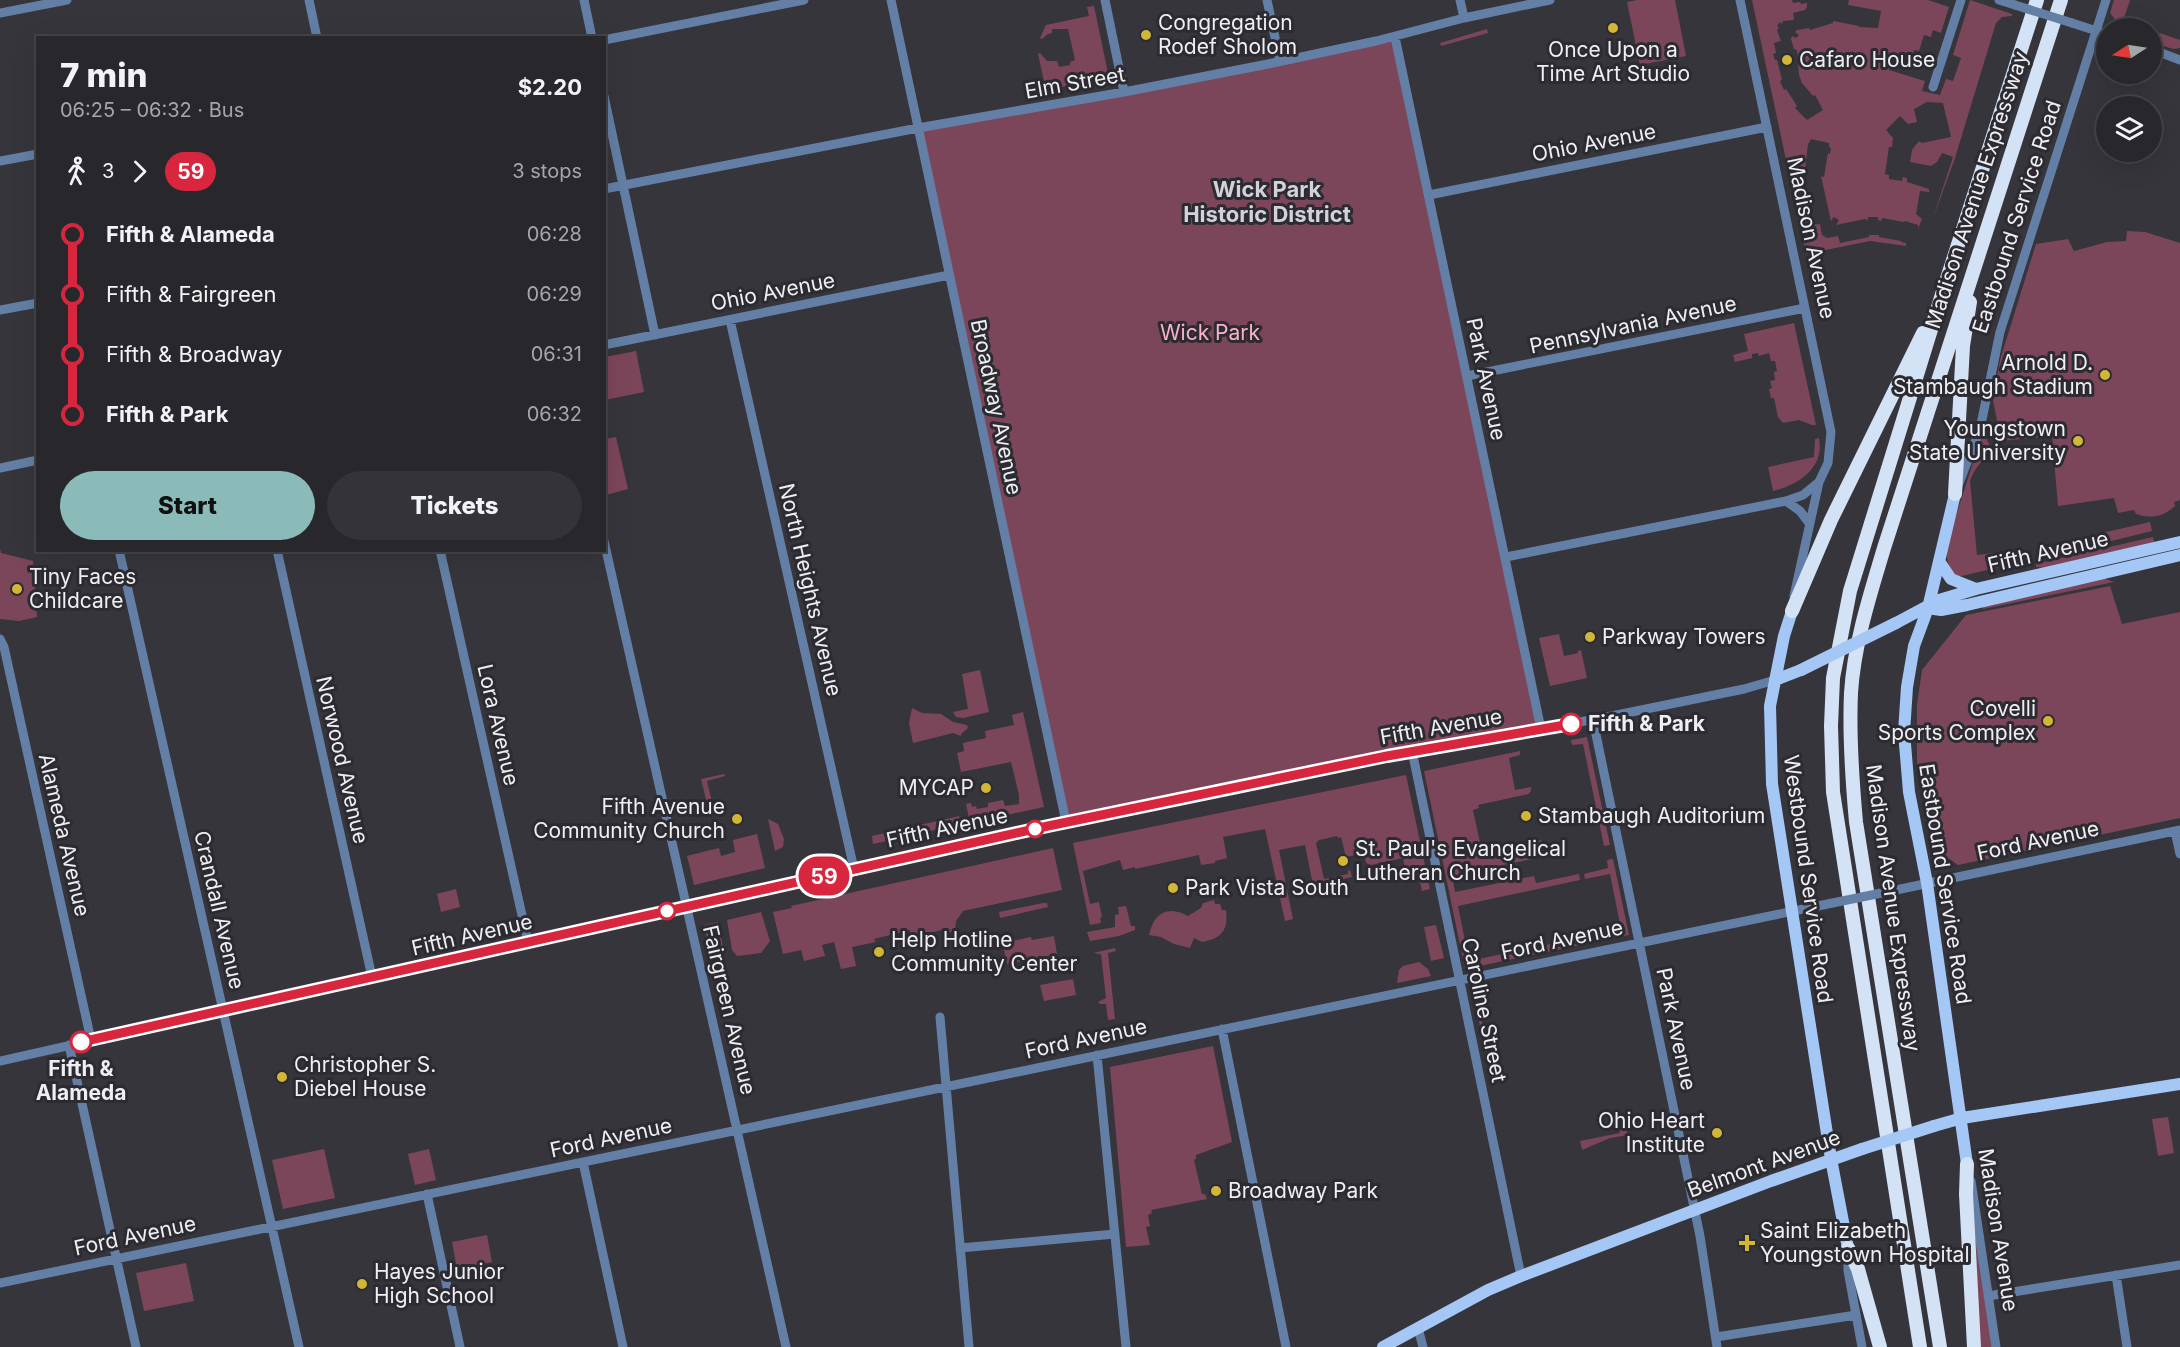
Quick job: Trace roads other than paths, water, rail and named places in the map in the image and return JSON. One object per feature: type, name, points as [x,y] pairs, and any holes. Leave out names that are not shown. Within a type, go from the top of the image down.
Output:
[{"type":"highway","name":"Madison Avenue Expressway","points":[[1920,1347],[1833,792],[1831,726],[1833,678],[1850,591],[1943,291],[2037,0]]},
{"type":"highway","name":"Madison Avenue Expressway","points":[[1940,1347],[1856,822],[1851,766],[1850,713],[1854,670],[1868,603],[2061,0]]},
{"type":"highway","points":[[1955,494],[1963,346],[1975,266]]},
{"type":"highway","points":[[1792,611],[1831,520],[1878,428],[1943,291]]},
{"type":"highway","points":[[1967,1164],[1966,1194],[1974,1347]]},
{"type":"highway","points":[[1848,1248],[1858,1269],[1880,1347]]},
{"type":"highway","points":[[1856,1315],[1862,1317],[1871,1315]]},
{"type":"main road","name":"Eastbound Service Road","points":[[1955,494],[1928,608],[1914,646],[1907,687],[1904,732],[1909,792],[1927,883],[1962,1118]]},
{"type":"main road","name":"Fifth Avenue","points":[[1775,680],[1801,670],[1928,608],[1938,600],[1976,589],[2180,542]]},
{"type":"main road","name":"Fifth Avenue","points":[[1928,608],[1941,610],[1967,605],[2180,555]]},
{"type":"main road","points":[[1938,561],[1951,579],[1976,589]]},
{"type":"main road","name":"Westbound Service Road","points":[[1792,611],[1784,636],[1770,706],[1771,768],[1791,911],[1831,1159],[1848,1248]]},
{"type":"main road","name":"Belmont Avenue","points":[[1383,1347],[1488,1290],[1521,1276],[1831,1159],[1962,1118],[2180,1084]]},
{"type":"main road","name":"Madison Avenue","points":[[1962,1118],[1967,1164]]},
{"type":"street","points":[[0,14],[67,0]]},
{"type":"street","points":[[309,0],[316,36]]},
{"type":"street","points":[[584,0],[592,36]]},
{"type":"street","points":[[606,40],[804,0]]},
{"type":"street","name":"Broadway Avenue","points":[[891,0],[1066,822]]},
{"type":"street","points":[[1105,0],[1124,92]]},
{"type":"street","points":[[1267,0],[1280,61]]},
{"type":"street","points":[[1460,0],[1464,18]]},
{"type":"street","name":"Elm Street","points":[[606,189],[1280,61],[1550,0]]},
{"type":"street","name":"Madison Avenue","points":[[1740,0],[1831,432],[1828,463],[1819,482]]},
{"type":"street","points":[[1933,87],[1961,0]]},
{"type":"street","points":[[1999,0],[2096,31]]},
{"type":"street","name":"Eastbound Service Road","points":[[2103,18],[2106,0]]},
{"type":"street","name":"Park Avenue","points":[[1395,36],[1541,729]]},
{"type":"street","name":"Eastbound Service Road","points":[[1955,494],[1980,429],[2000,332],[2096,48]]},
{"type":"street","points":[[2162,53],[2180,60]]},
{"type":"street","points":[[2168,55],[2180,54]]},
{"type":"street","points":[[606,105],[655,335]]},
{"type":"street","name":"Ohio Avenue","points":[[1429,195],[1767,127]]},
{"type":"street","points":[[0,161],[36,154]]},
{"type":"street","name":"Ohio Avenue","points":[[606,345],[950,275]]},
{"type":"street","points":[[0,310],[36,303]]},
{"type":"street","name":"Pennsylvania Avenue","points":[[1467,376],[1806,308]]},
{"type":"street","name":"North Heights Avenue","points":[[730,320],[854,869]]},
{"type":"street","points":[[0,468],[36,460]]},
{"type":"street","points":[[1506,557],[1786,501],[1803,495],[1819,482]]},
{"type":"street","name":"Westbound Service Road","points":[[1792,611],[1819,482]]},
{"type":"street","points":[[1786,501],[1800,511],[1809,523]]},
{"type":"street","name":"Fairgreen Avenue","points":[[606,550],[786,1347]]},
{"type":"street","name":"Crandall Avenue","points":[[119,552],[299,1347]]},
{"type":"street","name":"Norwood Avenue","points":[[277,552],[372,977]]},
{"type":"street","name":"Lora Avenue","points":[[440,552],[528,942]]},
{"type":"street","name":"Alameda Avenue","points":[[0,639],[92,1040]]},
{"type":"street","name":"Fifth Avenue","points":[[0,1061],[1066,822],[1412,752],[1593,720],[1744,689],[1775,680]]},
{"type":"street","name":"Park Avenue","points":[[1593,720],[1695,1210],[1717,1342]]},
{"type":"street","name":"Caroline Street","points":[[1412,752],[1521,1276]]},
{"type":"street","points":[[2177,830],[2180,854]]},
{"type":"street","name":"Ford Avenue","points":[[0,1283],[2177,830]]},
{"type":"street","points":[[940,1017],[969,1347]]},
{"type":"street","points":[[1222,1029],[1286,1347]]},
{"type":"street","points":[[69,1045],[136,1347]]},
{"type":"street","points":[[1097,1055],[1126,1347]]},
{"type":"street","points":[[583,1162],[623,1347]]},
{"type":"street","name":"Madison Avenue","points":[[1967,1164],[1996,1347]]},
{"type":"street","points":[[427,1194],[460,1347]]},
{"type":"street","points":[[960,1248],[1115,1234]]},
{"type":"street","points":[[1848,1248],[1848,1271],[1862,1347]]},
{"type":"street","points":[[1988,1296],[2180,1265]]},
{"type":"street","points":[[2116,1275],[2127,1347]]},
{"type":"street","points":[[1717,1342],[1856,1315]]},
{"type":"street","points":[[1418,1328],[1423,1347]]},
{"type":"place","name":"Once Upon a Time Art Studio","points":[[1613,28]]},
{"type":"place","name":"Congregation Rodef Sholom","points":[[1146,35]]},
{"type":"place","name":"Cafaro House","points":[[1787,60]]},
{"type":"place","name":"Arnold D. Stambaugh Stadium","points":[[2105,375]]},
{"type":"place","name":"Youngstown State University","points":[[2078,441]]},
{"type":"place","name":"Tiny Faces Childcare","points":[[17,589]]},
{"type":"place","name":"Parkway Towers","points":[[1590,637]]},
{"type":"place","name":"Covelli Sports Complex","points":[[2048,721]]},
{"type":"place","name":"Fifth & Park","points":[[1571,724]]},
{"type":"place","name":"MYCAP","points":[[986,788]]},
{"type":"place","name":"Stambaugh Auditorium","points":[[1526,816]]},
{"type":"place","name":"Fifth Avenue Community Church","points":[[737,819]]},
{"type":"place","name":"St. Paul's Evangelical Lutheran Church","points":[[1343,861]]},
{"type":"place","name":"Park Vista South","points":[[1173,888]]},
{"type":"place","name":"Help Hotline Community Center","points":[[879,952]]},
{"type":"place","name":"Fifth & Alameda","points":[[81,1042]]},
{"type":"place","name":"Christopher S. Diebel House","points":[[282,1077]]},
{"type":"place","name":"Ohio Heart Institute","points":[[1717,1133]]},
{"type":"place","name":"Broadway Park","points":[[1216,1191]]},
{"type":"place","name":"Saint Elizabeth Youngstown Hospital","points":[[1747,1243]]},
{"type":"place","name":"Hayes Junior High School","points":[[362,1284]]},
{"type":"district","name":"Wick Park Historic District","points":[[1267,202]]},
{"type":"park label","name":"Wick Park","points":[[1210,333]]}]
